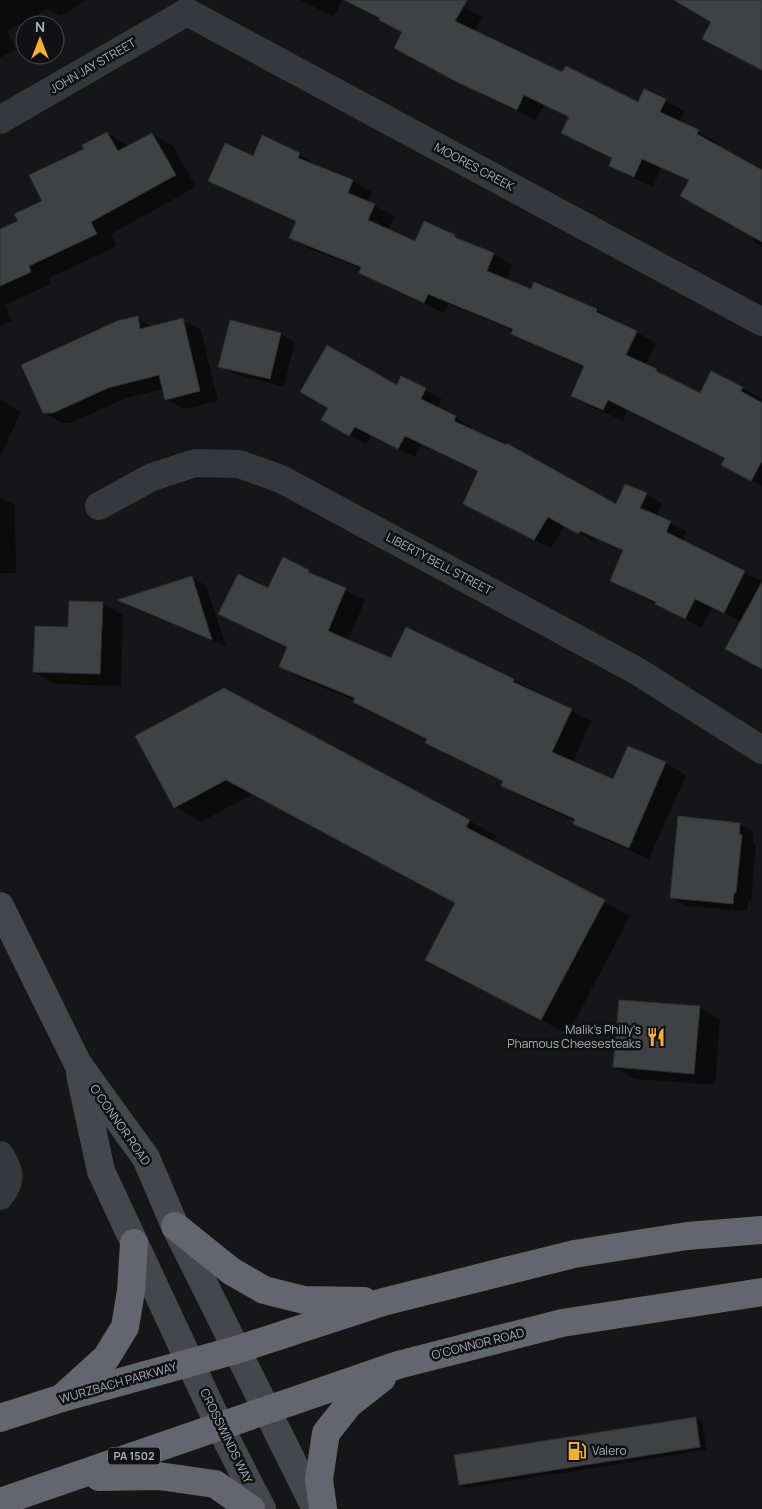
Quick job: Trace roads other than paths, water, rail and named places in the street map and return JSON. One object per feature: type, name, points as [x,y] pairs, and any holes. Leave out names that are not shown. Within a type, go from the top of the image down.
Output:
[{"type":"highway","points":[[175,1226],[231,1271],[264,1290],[304,1300],[383,1302]]},
{"type":"highway","points":[[236,1350],[383,1302],[574,1254],[687,1236],[762,1230]]},
{"type":"highway","points":[[62,1398],[106,1358],[125,1327],[131,1291],[134,1243]]},
{"type":"highway","name":"O'CONNOR ROAD","points":[[268,1410],[398,1365],[562,1323],[762,1292]]},
{"type":"highway","name":"WURZBACH PARKWAY","points":[[0,1418],[62,1398],[236,1350]]},
{"type":"highway","points":[[323,1509],[319,1479],[326,1433],[350,1404],[398,1365]]},
{"type":"highway","name":"PA 1502","points":[[0,1502],[268,1410]]},
{"type":"highway","points":[[72,1477],[159,1476],[215,1484],[251,1509]]},
{"type":"main road","name":"O'CONNOR ROAD","points":[[0,906],[78,1064],[146,1158],[175,1226],[268,1410]]},
{"type":"main road","name":"O'CONNOR ROAD","points":[[78,1064],[101,1172],[191,1362]]},
{"type":"main road","name":"CROSSWINDS WAY","points":[[191,1362],[220,1427],[262,1509]]},
{"type":"main road","points":[[268,1410],[316,1509]]},
{"type":"street","name":"JOHN JAY STREET","points":[[0,120],[187,12]]},
{"type":"street","name":"MOORES CREEK","points":[[187,12],[762,322]]},
{"type":"street","name":"LIBERTY BELL STREET","points":[[99,506],[152,477],[195,463],[239,464],[281,479],[637,671],[762,750]]},
{"type":"street","points":[[0,1155],[7,1166],[9,1178],[6,1188],[0,1196]]},
{"type":"place","name":"Malik's Philly's Phamous Cheesesteaks","points":[[656,1037]]},
{"type":"place","name":"Valero","points":[[577,1451]]}]
